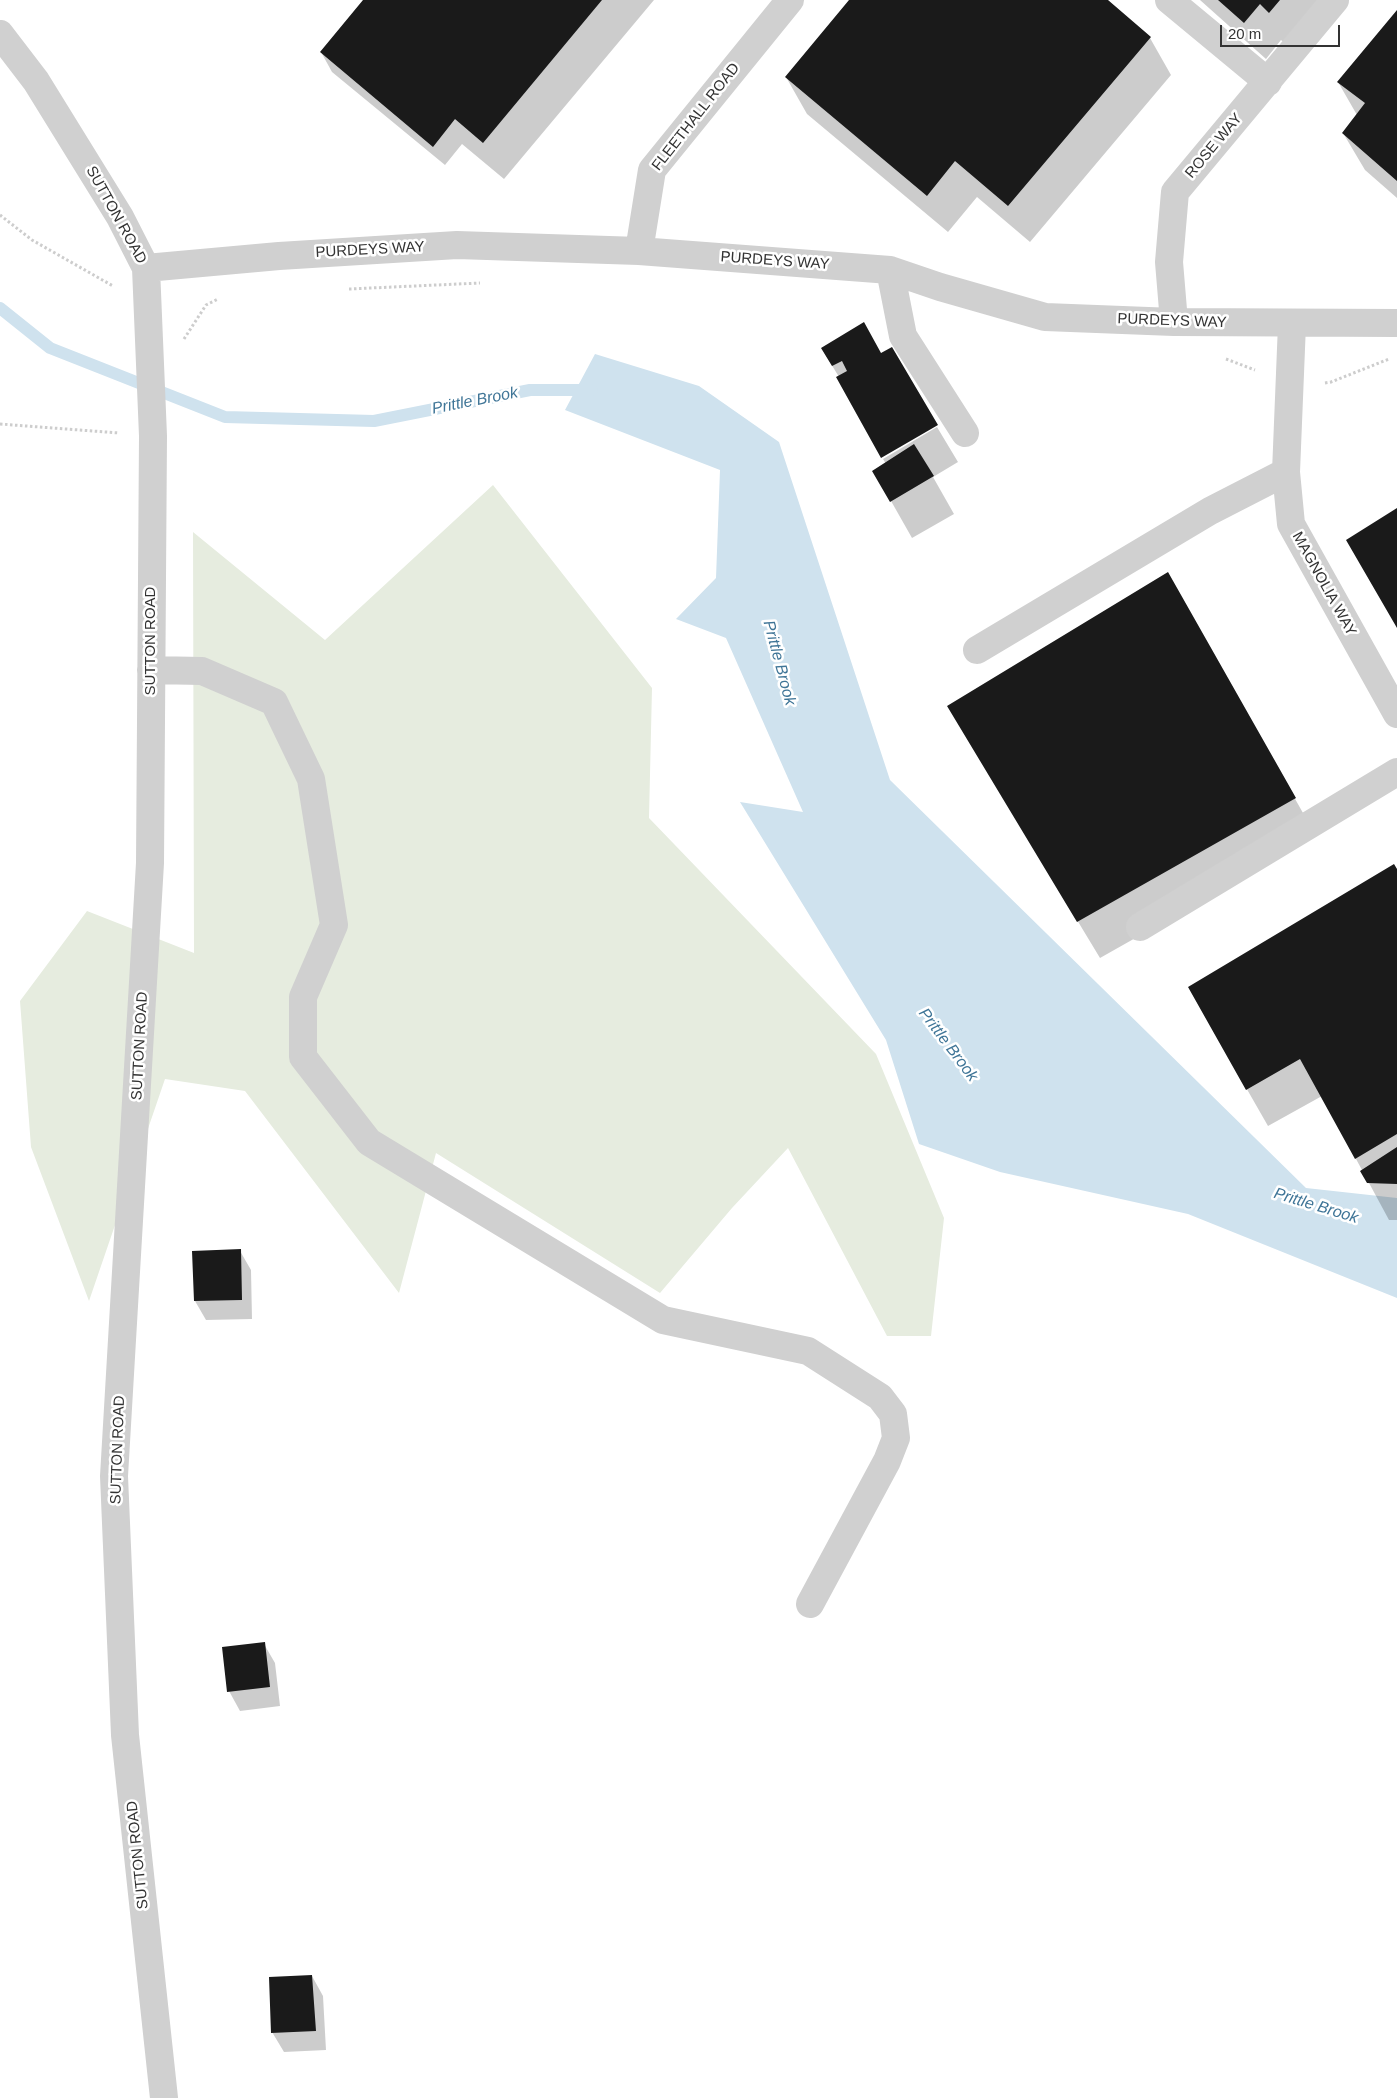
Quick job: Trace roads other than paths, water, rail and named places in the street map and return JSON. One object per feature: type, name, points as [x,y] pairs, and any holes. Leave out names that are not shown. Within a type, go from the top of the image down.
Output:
[{"type":"street","name":"FLEETHALL ROAD","points":[[639,251],[652,170],[790,0]]},
{"type":"street","points":[[1169,0],[1268,82]]},
{"type":"street","name":"ROSE WAY","points":[[1174,322],[1169,262],[1175,192],[1335,0]]},
{"type":"street","name":"SUTTON ROAD","points":[[0,34],[36,81],[120,217],[146,268],[152,436],[150,863],[114,1476],[125,1735],[164,2098]]},
{"type":"street","name":"PURDEYS WAY","points":[[146,268],[279,256],[457,245],[639,251],[890,270],[940,287],[1045,317],[1174,322],[1397,323]]},
{"type":"street","points":[[890,270],[902,336],[965,433]]},
{"type":"street","name":"MAGNOLIA WAY","points":[[1292,324],[1286,472],[1291,524],[1397,714]]},
{"type":"street","points":[[977,650],[1210,511],[1286,472]]},
{"type":"street","points":[[151,670],[202,671],[274,702],[311,779],[334,925],[303,997],[304,1056],[369,1142],[663,1320],[808,1351],[880,1397],[893,1414],[896,1438],[888,1461],[810,1604]]},
{"type":"street","points":[[1140,927],[1397,772]]},
{"type":"water","points":[[595,354],[699,386],[779,442],[890,780],[1306,1188],[1397,1198],[1397,1298],[1188,1214],[1000,1172],[919,1144],[886,1040],[740,802],[803,812],[726,638],[676,619],[716,578],[720,470],[565,410]]},
{"type":"waterway","name":"Prittle Brook","points":[[0,308],[50,348],[225,417],[374,421],[530,390],[592,390]]}]
